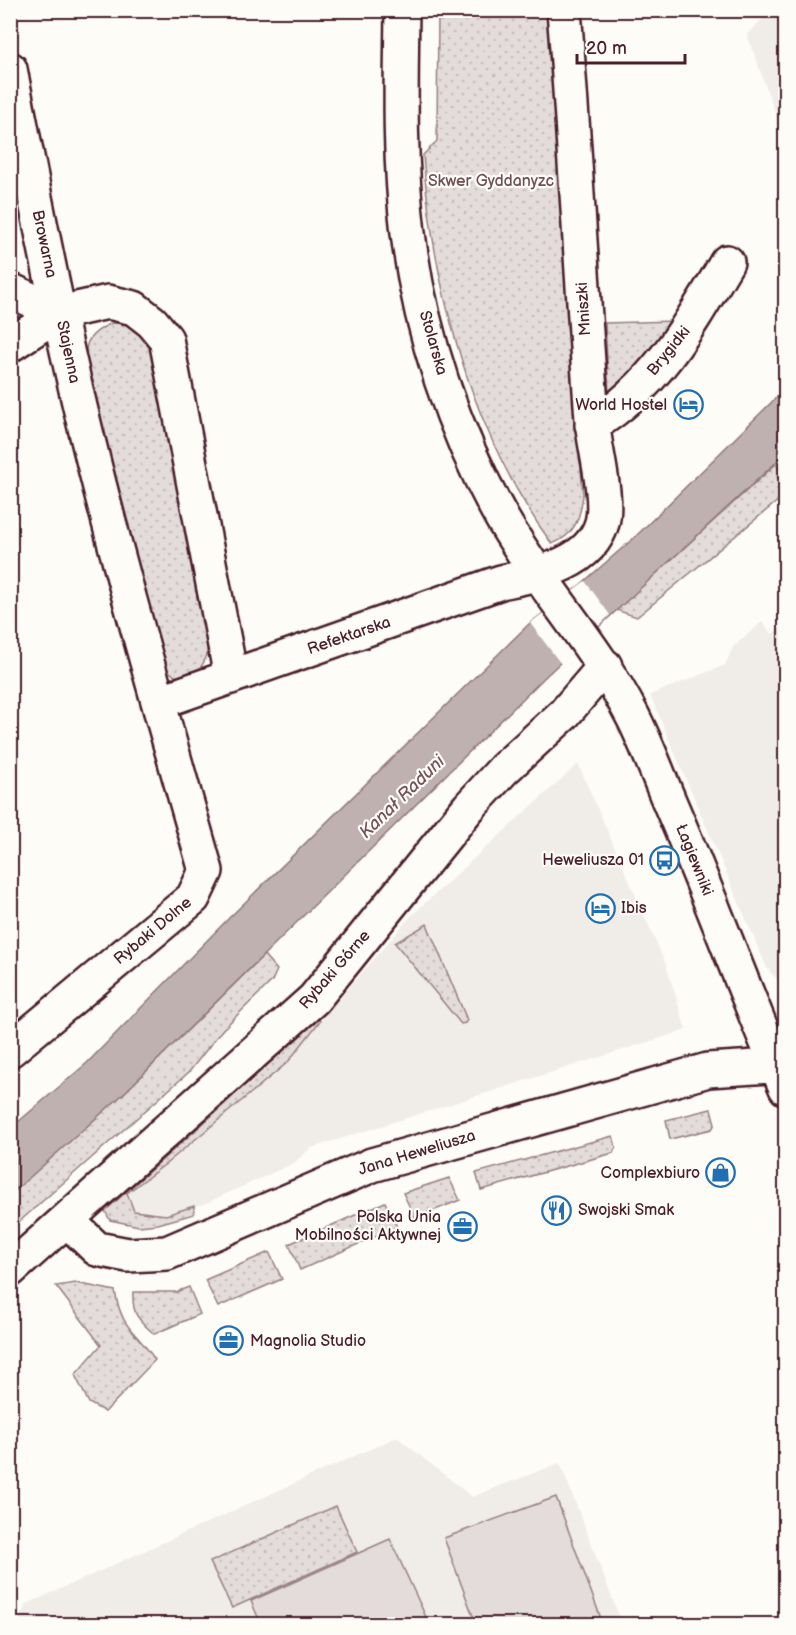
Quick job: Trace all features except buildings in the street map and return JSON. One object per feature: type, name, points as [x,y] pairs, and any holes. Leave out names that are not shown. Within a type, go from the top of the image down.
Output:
[{"type":"street","name":"Stolarska","points":[[402,10],[404,183],[414,274],[436,361],[456,419],[482,480],[505,523],[587,638]]},
{"type":"street","name":"Mniszki","points":[[540,574],[566,564],[589,544],[602,524],[604,507],[592,425],[564,10]]},
{"type":"street","name":"Browarna","points":[[10,69],[44,248],[59,313]]},
{"type":"street","name":"Brygidki","points":[[592,425],[605,417],[660,367],[690,326],[727,262]]},
{"type":"street","points":[[10,290],[59,313]]},
{"type":"street","name":"Stajenna","points":[[159,702],[85,429],[59,313],[108,302],[134,308],[152,322],[166,339],[231,677]]},
{"type":"street","points":[[10,345],[59,313]]},
{"type":"street","name":"Refektarska","points":[[159,702],[501,582],[540,574]]},
{"type":"street","name":"Łagiewniki","points":[[587,638],[633,717],[782,1073]]},
{"type":"street","name":"Rybaki Górne","points":[[10,1270],[68,1221],[314,999],[469,807],[504,770],[564,714],[605,666]]},
{"type":"street","name":"Rybaki Dolne","points":[[10,1050],[194,898],[206,871],[159,702]]},
{"type":"street","name":"Jana Heweliusza","points":[[68,1221],[97,1249],[128,1256],[167,1253],[372,1165],[708,1070],[782,1073]]},
{"type":"shaded area","points":[[771,11],[785,11],[786,145],[779,149],[776,115],[747,34]]},
{"type":"shaded area","points":[[762,622],[772,634],[785,625],[785,988],[767,968],[650,695],[725,665],[733,647]]},
{"type":"shaded area","points":[[578,764],[666,965],[686,1030],[311,1148],[294,1163],[204,1204],[166,1215],[133,1211],[126,1193],[167,1163],[308,1035],[411,916]]},
{"type":"shaded area","points":[[397,1437],[472,1497],[560,1463],[622,1624],[16,1624],[27,1604]]},
{"type":"green space","name":"Skwer Gyddanyzc","points":[[438,11],[548,11],[561,216],[583,495],[575,525],[566,536],[552,544],[524,501],[500,456],[479,408],[461,359],[436,257],[423,155],[437,141]]},
{"type":"green space","points":[[675,321],[649,358],[609,395],[605,323]]},
{"type":"green space","points":[[112,323],[129,324],[151,341],[208,649],[200,669],[189,677],[176,676],[164,663],[89,376],[86,357],[87,343],[95,333]]},
{"type":"green space","points":[[776,464],[785,477],[785,495],[637,617],[616,610]]},
{"type":"green space","points":[[427,924],[467,1020],[465,1023],[461,1024],[395,943]]},
{"type":"green space","points":[[264,955],[277,970],[272,981],[222,1030],[189,1072],[11,1229],[10,1194],[122,1095]]},
{"type":"green space","points":[[316,1013],[320,1021],[288,1062],[167,1163],[127,1193],[134,1211],[166,1215],[194,1206],[194,1214],[158,1224],[139,1226],[110,1220],[105,1211],[227,1102]]},
{"type":"green space","points":[[711,1109],[715,1124],[712,1129],[670,1139],[666,1120]]},
{"type":"green space","points":[[613,1136],[616,1147],[613,1153],[481,1190],[476,1173]]},
{"type":"green space","points":[[449,1178],[460,1200],[415,1218],[403,1193]]},
{"type":"green space","points":[[385,1202],[397,1227],[300,1270],[289,1244]]},
{"type":"green space","points":[[269,1252],[282,1279],[218,1307],[205,1280]]},
{"type":"green space","points":[[76,1283],[115,1291],[125,1322],[155,1360],[105,1412],[89,1403],[75,1375],[101,1345],[56,1286]]},
{"type":"green space","points":[[189,1287],[200,1314],[154,1334],[137,1316],[133,1292],[176,1292]]},
{"type":"green space","points":[[556,1497],[603,1624],[476,1624],[444,1538]]},
{"type":"green space","points":[[336,1506],[357,1552],[232,1608],[210,1562]]},
{"type":"green space","points":[[390,1539],[426,1617],[410,1624],[261,1624],[251,1601]]},
{"type":"water","name":"Kanał Raduni","points":[[785,389],[785,454],[547,675],[122,1095],[11,1194],[11,1128],[87,1063],[229,918],[530,623],[580,585],[635,537]]},
{"type":"pier","points":[[585,581],[610,615],[561,664],[530,623]]},
{"type":"place","name":"World Hostel","points":[[688,405]]},
{"type":"place","name":"Heweliusza 01","points":[[665,860]]},
{"type":"place","name":"Ibis","points":[[600,908]]},
{"type":"place","name":"Complexbiuro","points":[[721,1173]]},
{"type":"place","name":"Swojski Smak","points":[[557,1210]]},
{"type":"place","name":"Polska Unia Mobilności Aktywnej","points":[[462,1226]]},
{"type":"place","name":"Magnolia Studio","points":[[229,1341]]}]
